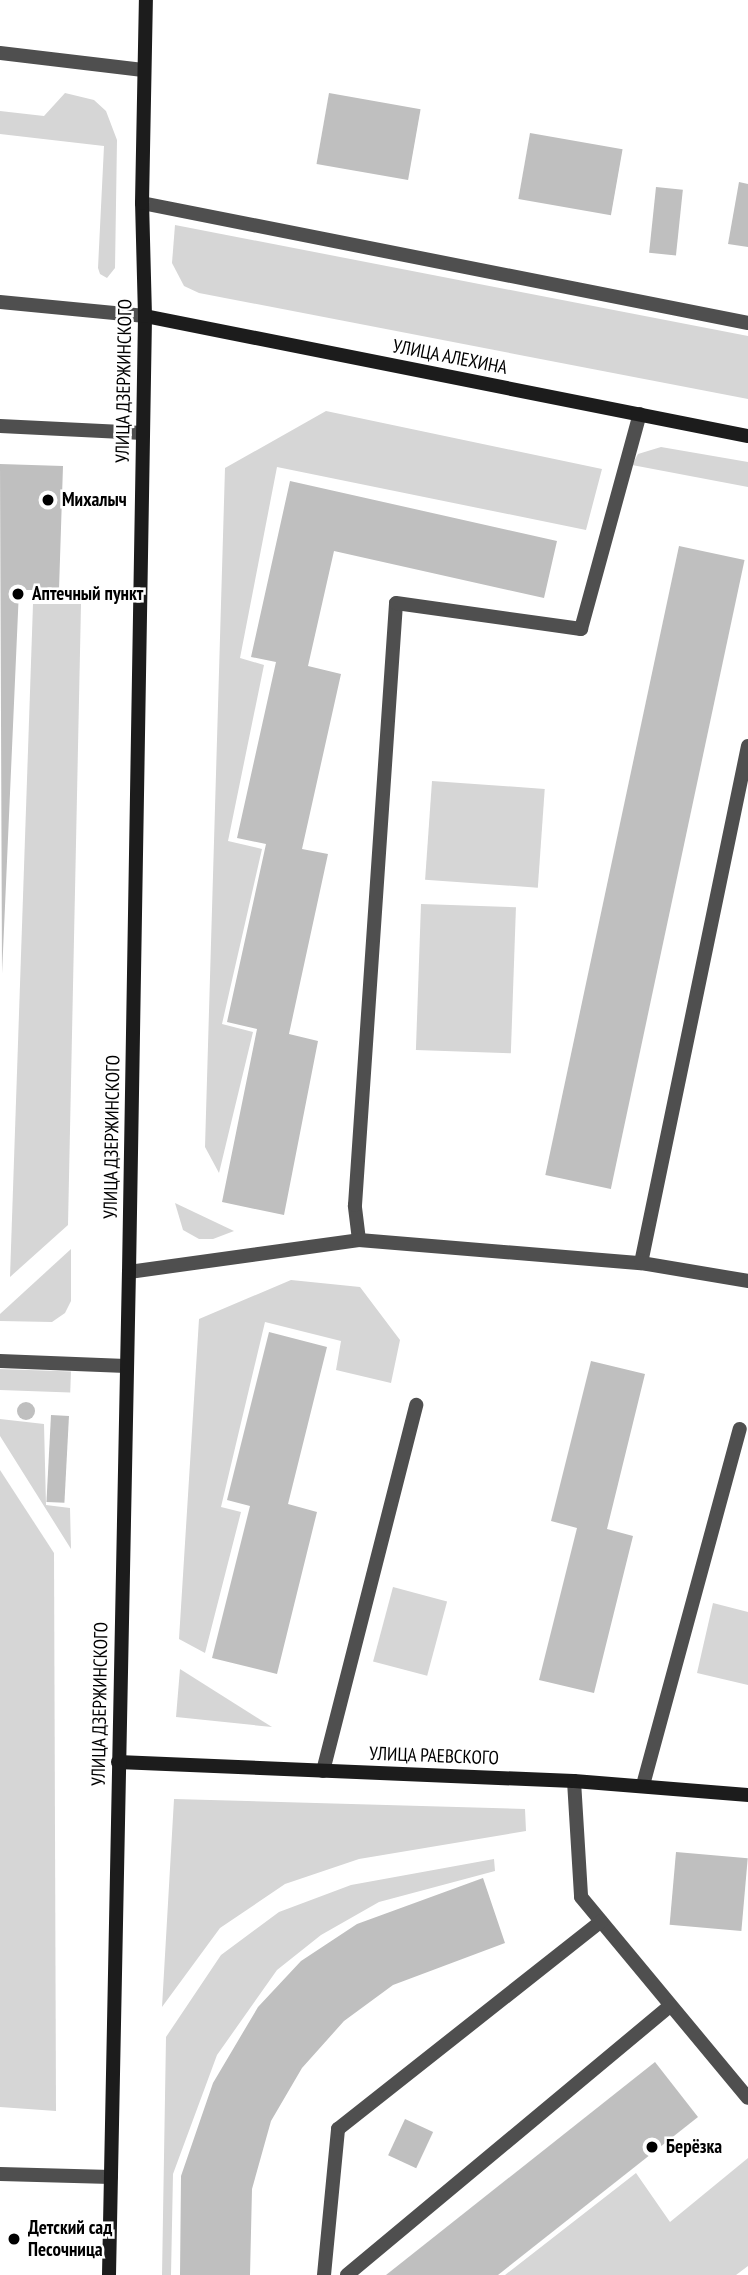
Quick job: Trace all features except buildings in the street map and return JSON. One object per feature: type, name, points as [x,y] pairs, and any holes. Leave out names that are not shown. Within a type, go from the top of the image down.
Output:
[{"type":"main road","name":"УЛИЦА ДЗЕРЖИНСКОГО","points":[[109,2275],[145,316],[142,203],[146,0]]},
{"type":"main road","name":"УЛИЦА АЛЕХИНА","points":[[145,316],[748,436]]},
{"type":"main road","name":"УЛИЦА РАЕВСКОГО","points":[[118,1762],[574,1781],[748,1795]]},
{"type":"street","points":[[0,53],[143,70]]},
{"type":"street","points":[[142,203],[748,323]]},
{"type":"street","points":[[0,302],[145,316]]},
{"type":"street","points":[[359,1240],[355,1205],[396,603],[580,629],[640,414]]},
{"type":"street","points":[[0,426],[143,433]]},
{"type":"street","points":[[641,1263],[748,746]]},
{"type":"street","points":[[129,1272],[359,1240],[641,1263],[748,1281]]},
{"type":"street","points":[[0,1361],[125,1366]]},
{"type":"street","points":[[323,1771],[416,1405]]},
{"type":"street","points":[[643,1785],[740,1429]]},
{"type":"street","points":[[574,1781],[581,1897],[748,2098]]},
{"type":"street","points":[[324,2275],[338,2129],[601,1922]]},
{"type":"street","points":[[347,2275],[670,2006]]},
{"type":"street","points":[[0,2174],[111,2177]]},
{"type":"shaded area","points":[[65,93],[94,100],[106,111],[117,140],[115,268],[107,278],[100,274],[98,268],[104,146],[0,134],[0,111],[44,116]]},
{"type":"shaded area","points":[[175,225],[748,336],[748,399],[199,293],[184,286],[172,263]]},
{"type":"shaded area","points":[[326,411],[602,469],[586,530],[277,467],[240,658],[264,665],[228,841],[262,849],[222,1024],[253,1032],[219,1173],[205,1147],[225,468]]},
{"type":"shaded area","points":[[661,447],[748,462],[748,487],[632,465],[638,454]]},
{"type":"shaded area","points":[[33,604],[81,604],[68,1225],[10,1277]]},
{"type":"shaded area","points":[[432,781],[545,789],[538,888],[425,880]]},
{"type":"shaded area","points":[[421,904],[516,907],[511,1053],[416,1050]]},
{"type":"shaded area","points":[[175,1203],[234,1231],[213,1239],[199,1239],[183,1230]]},
{"type":"shaded area","points":[[71,1249],[71,1301],[65,1313],[52,1322],[0,1321],[0,1314]]},
{"type":"shaded area","points":[[291,1280],[360,1287],[400,1340],[391,1383],[336,1370],[341,1341],[265,1322],[221,1507],[241,1512],[205,1653],[179,1639],[199,1319]]},
{"type":"shaded area","points":[[0,1369],[71,1371],[70,1392],[0,1390]]},
{"type":"shaded area","points":[[0,1419],[44,1424],[46,1505],[70,1508],[71,1549],[0,1436]]},
{"type":"shaded area","points":[[0,1470],[54,1553],[56,2111],[0,2107]]},
{"type":"shaded area","points":[[393,1587],[447,1601],[427,1676],[373,1661]]},
{"type":"shaded area","points":[[713,1603],[748,1612],[748,1685],[697,1673]]},
{"type":"shaded area","points":[[180,1669],[272,1727],[176,1717]]},
{"type":"shaded area","points":[[174,1799],[525,1809],[526,1831],[359,1859],[285,1884],[220,1928],[162,2007]]},
{"type":"shaded area","points":[[494,1859],[495,1871],[379,1902],[321,1935],[277,1970],[217,2055],[173,2174],[171,2275],[162,2275],[166,2037],[221,1955],[279,1912],[351,1885]]},
{"type":"shaded area","points":[[748,2158],[748,2266],[736,2275],[505,2275],[636,2173],[670,2222]]},
{"type":"place","name":"Михалыч","points":[[48,500]]},
{"type":"place","name":"Аптечный пункт","points":[[18,594]]},
{"type":"place","name":"Берёзка","points":[[652,2147]]},
{"type":"place","name":"Детский сад Песочница","points":[[14,2239]]}]
